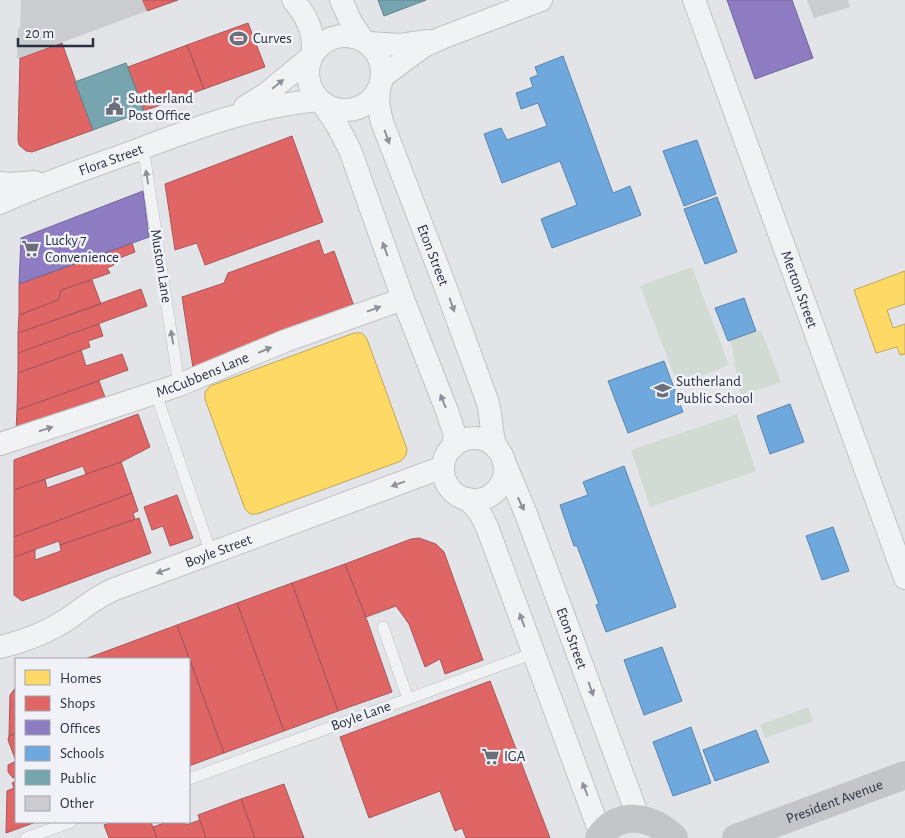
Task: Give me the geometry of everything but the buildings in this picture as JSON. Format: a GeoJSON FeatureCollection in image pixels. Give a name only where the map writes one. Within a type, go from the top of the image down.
{"type":"FeatureCollection","features":[{"type":"Feature","properties":{"kind":"street"},"geometry":{"type":"LineString","coordinates":[[293,0],[307,18],[314,41],[308,77],[311,89],[337,124],[350,150],[403,299],[453,430],[454,440],[448,457],[446,483],[452,491],[468,500],[484,499],[497,490],[504,475],[500,454],[492,444],[479,439],[465,440],[448,457]]}},
{"type":"Feature","properties":{"kind":"street"},"geometry":{"type":"LineString","coordinates":[[341,0],[351,22],[380,58],[381,83]]}},
{"type":"Feature","properties":{"kind":"street"},"geometry":{"type":"LineString","coordinates":[[320,101],[337,109],[354,109],[369,102],[381,83],[414,52],[444,36],[542,0]]}},
{"type":"Feature","properties":{"kind":"street","name":"Merton Street"},"geometry":{"type":"LineString","coordinates":[[694,0],[905,578]]}},
{"type":"Feature","properties":{"kind":"street"},"geometry":{"type":"LineString","coordinates":[[312,55],[323,43],[335,37],[349,36],[366,42],[400,45],[444,36]]}},
{"type":"Feature","properties":{"kind":"street","name":"Flora Street"},"geometry":{"type":"LineString","coordinates":[[222,119],[266,94],[312,55]]}},
{"type":"Feature","properties":{"kind":"street","name":"Eton Street"},"geometry":{"type":"LineString","coordinates":[[381,83],[380,111],[385,130],[485,395],[490,413],[492,438],[526,514],[639,819]]}},
{"type":"Feature","properties":{"kind":"street","name":"Flora Street"},"geometry":{"type":"LineString","coordinates":[[0,203],[65,176],[222,119],[280,105],[320,101]]}},
{"type":"Feature","properties":{"kind":"street"},"geometry":{"type":"LineString","coordinates":[[0,183],[32,183],[65,176]]}},
{"type":"Feature","properties":{"kind":"street","name":"McCubbens Lane"},"geometry":{"type":"LineString","coordinates":[[0,444],[156,394],[285,341],[403,299]]}},
{"type":"Feature","properties":{"kind":"street","name":"Boyle Street"},"geometry":{"type":"LineString","coordinates":[[0,647],[23,641],[47,631],[70,618],[106,592],[211,553],[448,457]]}},
{"type":"Feature","properties":{"kind":"street"},"geometry":{"type":"LineString","coordinates":[[468,500],[485,522],[600,836],[618,822],[628,819],[639,819],[653,822],[665,828],[674,838]]}},
{"type":"Feature","properties":{"kind":"street","name":"President Avenue"},"geometry":{"type":"LineString","coordinates":[[736,838],[905,776]]}},
{"type":"Feature","properties":{"kind":"lane","name":"Muston Lane"},"geometry":{"type":"LineString","coordinates":[[143,148],[179,385]]}},
{"type":"Feature","properties":{"kind":"lane"},"geometry":{"type":"LineString","coordinates":[[156,394],[211,553]]}},
{"type":"Feature","properties":{"kind":"lane"},"geometry":{"type":"LineString","coordinates":[[383,627],[408,699]]}},
{"type":"Feature","properties":{"kind":"lane","name":"Boyle Lane"},"geometry":{"type":"LineString","coordinates":[[190,779],[534,653]]}},
{"type":"Feature","properties":{"kind":"lane"},"geometry":{"type":"LineString","coordinates":[[26,838],[68,823]]}},
{"type":"Feature","properties":{"kind":"shaded area"},"geometry":{"type":"Polygon","coordinates":[[[692,267],[729,365],[678,385],[640,286],[692,267]]]}},
{"type":"Feature","properties":{"kind":"shaded area"},"geometry":{"type":"Polygon","coordinates":[[[761,330],[781,382],[740,396],[731,340],[761,330]]]}},
{"type":"Feature","properties":{"kind":"shaded area"},"geometry":{"type":"Polygon","coordinates":[[[737,414],[756,471],[650,507],[631,450],[737,414]]]}},
{"type":"Feature","properties":{"kind":"shaded area"},"geometry":{"type":"Polygon","coordinates":[[[808,707],[813,721],[765,738],[760,725],[808,707]]]}},
{"type":"Feature","properties":{"kind":"place","name":"Curves"},"geometry":{"type":"Point","coordinates":[239,38]}},
{"type":"Feature","properties":{"kind":"place","name":"Sutherland Post Office"},"geometry":{"type":"Point","coordinates":[114,107]}},
{"type":"Feature","properties":{"kind":"place","name":"Lucky 7 Convenience"},"geometry":{"type":"Point","coordinates":[31,249]}},
{"type":"Feature","properties":{"kind":"place","name":"Sutherland Public School"},"geometry":{"type":"Point","coordinates":[662,390]}},
{"type":"Feature","properties":{"kind":"place","name":"IGA"},"geometry":{"type":"Point","coordinates":[490,756]}}]}
